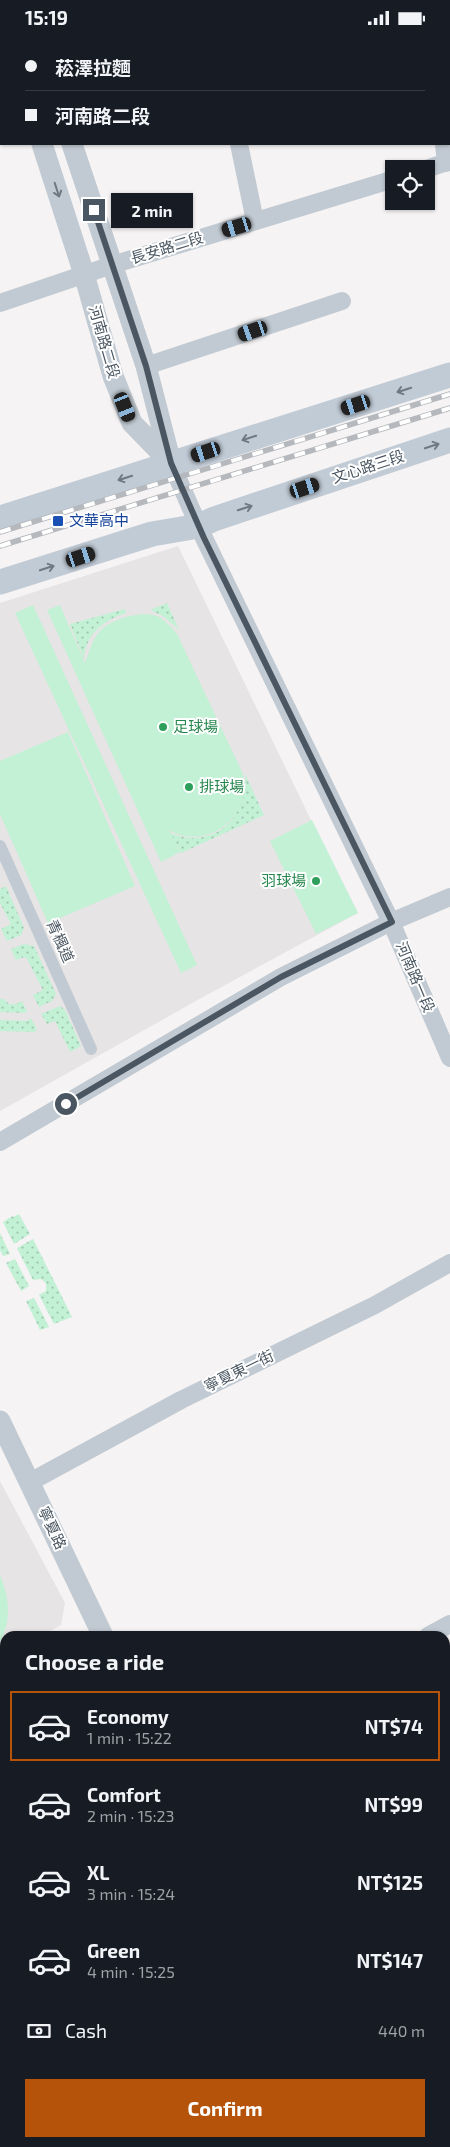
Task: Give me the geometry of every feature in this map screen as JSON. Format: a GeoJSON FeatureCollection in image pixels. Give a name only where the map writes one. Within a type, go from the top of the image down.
{"type":"FeatureCollection","features":[{"type":"Feature","properties":{"kind":"main road"},"geometry":{"type":"LineString","coordinates":[[0,518],[450,375]]}},
{"type":"Feature","properties":{"kind":"main road","name":"文心路三段"},"geometry":{"type":"LineString","coordinates":[[0,583],[152,534],[199,525],[450,440]]}},
{"type":"Feature","properties":{"kind":"street","name":"河南路二段"},"geometry":{"type":"LineString","coordinates":[[42,145],[84,274],[112,376],[132,423],[171,463]]}},
{"type":"Feature","properties":{"kind":"street","name":"河南路二段"},"geometry":{"type":"LineString","coordinates":[[72,145],[146,366],[171,463]]}},
{"type":"Feature","properties":{"kind":"street"},"geometry":{"type":"LineString","coordinates":[[239,145],[254,221]]}},
{"type":"Feature","properties":{"kind":"street"},"geometry":{"type":"LineString","coordinates":[[435,166],[448,162],[444,145]]}},
{"type":"Feature","properties":{"kind":"street","name":"長安路二段"},"geometry":{"type":"LineString","coordinates":[[0,303],[112,265],[385,182]]}},
{"type":"Feature","properties":{"kind":"street"},"geometry":{"type":"LineString","coordinates":[[146,366],[342,301]]}},
{"type":"Feature","properties":{"kind":"street","name":"河南路一段"},"geometry":{"type":"LineString","coordinates":[[171,463],[199,525],[392,922],[450,1058]]}},
{"type":"Feature","properties":{"kind":"street","name":"青楓道"},"geometry":{"type":"LineString","coordinates":[[0,847],[91,1049]]}},
{"type":"Feature","properties":{"kind":"street"},"geometry":{"type":"LineString","coordinates":[[0,1142],[281,977],[392,922],[450,897]]}},
{"type":"Feature","properties":{"kind":"street","name":"寧夏東一街"},"geometry":{"type":"LineString","coordinates":[[30,1482],[181,1400],[375,1305],[450,1263]]}},
{"type":"Feature","properties":{"kind":"street","name":"寧夏路"},"geometry":{"type":"LineString","coordinates":[[0,1421],[101,1631]]}},
{"type":"Feature","properties":{"kind":"street"},"geometry":{"type":"LineString","coordinates":[[437,1631],[450,1624]]}},
{"type":"Feature","properties":{"kind":"shaded area","name":"文華高中"},"geometry":{"type":"Polygon","coordinates":[[[178,546],[358,913],[203,997],[0,1111],[0,603],[178,546]]]}},
{"type":"Feature","properties":{"kind":"shaded area"},"geometry":{"type":"Polygon","coordinates":[[[0,1481],[65,1603],[61,1625],[51,1631],[0,1631],[0,1481]]]}},
{"type":"Feature","properties":{"kind":"green space"},"geometry":{"type":"Polygon","coordinates":[[[167,603],[179,630],[163,616],[150,610],[167,603]]]}},
{"type":"Feature","properties":{"kind":"green space"},"geometry":{"type":"Polygon","coordinates":[[[33,605],[197,965],[181,973],[15,613],[33,605]]]}},
{"type":"Feature","properties":{"kind":"green space"},"geometry":{"type":"Polygon","coordinates":[[[60,605],[85,663],[96,636],[109,624],[124,618],[146,614],[157,616],[166,623],[177,634],[243,774],[245,789],[242,802],[236,814],[228,823],[218,831],[194,837],[181,835],[169,830],[180,852],[161,862],[47,610],[60,605]]]}},
{"type":"Feature","properties":{"kind":"green space"},"geometry":{"type":"Polygon","coordinates":[[[125,609],[126,613],[103,624],[92,636],[85,650],[84,659],[70,624],[125,609]]]}},
{"type":"Feature","properties":{"kind":"green space"},"geometry":{"type":"Polygon","coordinates":[[[68,732],[135,886],[48,923],[0,814],[0,761],[68,732]]]}},
{"type":"Feature","properties":{"kind":"green space"},"geometry":{"type":"Polygon","coordinates":[[[245,774],[264,815],[181,853],[170,833],[201,838],[214,834],[225,827],[234,817],[241,804],[245,774]]]}},
{"type":"Feature","properties":{"kind":"green space","name":"羽球場"},"geometry":{"type":"Polygon","coordinates":[[[312,820],[358,913],[316,934],[270,841],[312,820]]]}},
{"type":"Feature","properties":{"kind":"green space"},"geometry":{"type":"Polygon","coordinates":[[[6,886],[24,928],[21,935],[7,941],[1,929],[11,924],[0,903],[0,889],[6,886]]]}},
{"type":"Feature","properties":{"kind":"green space"},"geometry":{"type":"Polygon","coordinates":[[[24,944],[34,946],[56,994],[52,1001],[39,1007],[33,995],[43,990],[27,959],[24,957],[16,960],[11,949],[24,944]]]}},
{"type":"Feature","properties":{"kind":"green space"},"geometry":{"type":"Polygon","coordinates":[[[0,999],[4,999],[9,1004],[16,1004],[22,1001],[27,1011],[24,1013],[0,1012],[0,999]]]}},
{"type":"Feature","properties":{"kind":"green space"},"geometry":{"type":"Polygon","coordinates":[[[60,1006],[65,1010],[81,1046],[70,1052],[55,1021],[47,1024],[41,1014],[60,1006]]]}},
{"type":"Feature","properties":{"kind":"green space"},"geometry":{"type":"Polygon","coordinates":[[[31,1018],[37,1030],[34,1032],[0,1031],[0,1020],[27,1021],[31,1018]]]}},
{"type":"Feature","properties":{"kind":"green space"},"geometry":{"type":"Polygon","coordinates":[[[19,1214],[30,1234],[14,1244],[3,1222],[19,1214]]]}},
{"type":"Feature","properties":{"kind":"green space"},"geometry":{"type":"Polygon","coordinates":[[[0,1233],[10,1254],[3,1256],[0,1250],[0,1233]]]}},
{"type":"Feature","properties":{"kind":"green space"},"geometry":{"type":"Polygon","coordinates":[[[33,1239],[72,1317],[54,1324],[39,1295],[46,1291],[46,1283],[41,1279],[33,1280],[17,1248],[33,1239]]]}},
{"type":"Feature","properties":{"kind":"green space"},"geometry":{"type":"Polygon","coordinates":[[[15,1259],[29,1286],[21,1291],[6,1263],[15,1259]]]}},
{"type":"Feature","properties":{"kind":"green space"},"geometry":{"type":"Polygon","coordinates":[[[34,1298],[49,1327],[40,1330],[26,1301],[34,1298]]]}},
{"type":"Feature","properties":{"kind":"green space"},"geometry":{"type":"Polygon","coordinates":[[[0,1575],[7,1600],[8,1617],[5,1631],[0,1631],[0,1575]]]}},
{"type":"Feature","properties":{"kind":"railway"},"geometry":{"type":"LineString","coordinates":[[0,532],[450,394]]}},
{"type":"Feature","properties":{"kind":"railway"},"geometry":{"type":"LineString","coordinates":[[0,546],[450,408]]}},
{"type":"Feature","properties":{"kind":"place","name":"文華高中"},"geometry":{"type":"Point","coordinates":[58,521]}},
{"type":"Feature","properties":{"kind":"place","name":"足球場"},"geometry":{"type":"Point","coordinates":[163,727]}},
{"type":"Feature","properties":{"kind":"place","name":"排球場"},"geometry":{"type":"Point","coordinates":[189,787]}},
{"type":"Feature","properties":{"kind":"place","name":"羽球場"},"geometry":{"type":"Point","coordinates":[316,881]}},
{"type":"Feature","properties":{"kind":"route"},"geometry":{"type":"LineString","coordinates":[[66,1104],[281,977],[392,922],[204,538],[171,463],[146,366],[94,210]]}}]}
